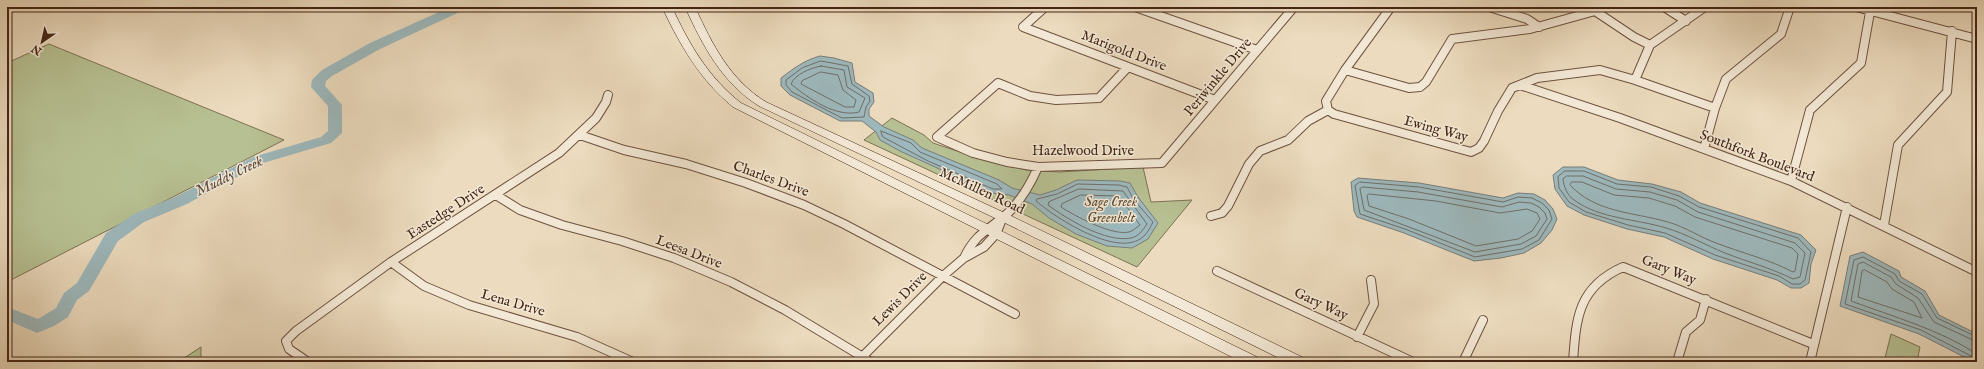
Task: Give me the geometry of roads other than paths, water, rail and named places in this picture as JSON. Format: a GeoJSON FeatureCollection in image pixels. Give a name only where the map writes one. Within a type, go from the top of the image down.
{"type":"FeatureCollection","features":[{"type":"Feature","properties":{"kind":"main road"},"geometry":{"type":"LineString","coordinates":[[667,7],[701,69],[723,95],[737,105],[1254,362]]}},
{"type":"Feature","properties":{"kind":"main road","name":"McMillen Road"},"geometry":{"type":"LineString","coordinates":[[690,7],[708,47],[733,81],[756,100],[788,117],[1003,217],[1299,362]]}},
{"type":"Feature","properties":{"kind":"street","name":"Marigold Drive"},"geometry":{"type":"LineString","coordinates":[[1045,7],[1023,27],[1215,100]]}},
{"type":"Feature","properties":{"kind":"street"},"geometry":{"type":"LineString","coordinates":[[1135,7],[1257,50]]}},
{"type":"Feature","properties":{"kind":"street","name":"Periwinkle Drive"},"geometry":{"type":"LineString","coordinates":[[1162,163],[1294,7]]}},
{"type":"Feature","properties":{"kind":"street"},"geometry":{"type":"LineString","coordinates":[[1211,216],[1222,213],[1228,206],[1249,164],[1260,152],[1288,140],[1308,121],[1328,110],[1326,101],[1345,70],[1391,7]]}},
{"type":"Feature","properties":{"kind":"street"},"geometry":{"type":"LineString","coordinates":[[1489,7],[1527,19],[1539,27]]}},
{"type":"Feature","properties":{"kind":"street"},"geometry":{"type":"LineString","coordinates":[[1664,7],[1686,21]]}},
{"type":"Feature","properties":{"kind":"street"},"geometry":{"type":"LineString","coordinates":[[1635,80],[1650,45],[1705,7]]}},
{"type":"Feature","properties":{"kind":"street"},"geometry":{"type":"LineString","coordinates":[[1704,149],[1715,108],[1726,79],[1781,34],[1790,7]]}},
{"type":"Feature","properties":{"kind":"street"},"geometry":{"type":"LineString","coordinates":[[1856,7],[1870,12],[1952,31],[1977,39]]}},
{"type":"Feature","properties":{"kind":"street"},"geometry":{"type":"LineString","coordinates":[[1345,70],[1409,88],[1420,87],[1426,82],[1452,39],[1539,27],[1592,9],[1650,45]]}},
{"type":"Feature","properties":{"kind":"street"},"geometry":{"type":"LineString","coordinates":[[1791,181],[1810,110],[1861,63],[1870,12]]}},
{"type":"Feature","properties":{"kind":"street"},"geometry":{"type":"LineString","coordinates":[[1884,225],[1898,145],[1947,92],[1952,31]]}},
{"type":"Feature","properties":{"kind":"street","name":"Hazelwood Drive"},"geometry":{"type":"LineString","coordinates":[[1128,67],[1099,98],[1056,100],[1030,96],[998,82],[937,137],[973,153],[1007,162],[1038,167],[1162,163]]}},
{"type":"Feature","properties":{"kind":"street","name":"Ewing Way"},"geometry":{"type":"LineString","coordinates":[[1328,110],[1347,118],[1448,147],[1471,152],[1479,148],[1512,88],[1537,78],[1600,70],[1635,80],[1715,108]]}},
{"type":"Feature","properties":{"kind":"street","name":"Southfork Boulevard"},"geometry":{"type":"LineString","coordinates":[[1520,85],[1791,181],[1884,225],[1977,272]]}},
{"type":"Feature","properties":{"kind":"street","name":"Eastedge Drive"},"geometry":{"type":"LineString","coordinates":[[308,362],[289,349],[286,341],[296,331],[391,262],[542,165],[580,135],[604,109],[608,100],[608,95]]}},
{"type":"Feature","properties":{"kind":"street","name":"Charles Drive"},"geometry":{"type":"LineString","coordinates":[[580,135],[624,150],[686,164],[768,191],[804,205],[844,224],[1016,314]]}},
{"type":"Feature","properties":{"kind":"street","name":"Lewis Drive"},"geometry":{"type":"LineString","coordinates":[[964,258],[971,242],[985,228],[1003,217],[1016,204],[1029,188],[1038,167]]}},
{"type":"Feature","properties":{"kind":"street","name":"Leesa Drive"},"geometry":{"type":"LineString","coordinates":[[496,195],[520,210],[548,220],[622,241],[674,258],[731,282],[785,310],[860,359],[871,362]]}},
{"type":"Feature","properties":{"kind":"street"},"geometry":{"type":"LineString","coordinates":[[1810,362],[1813,344],[1847,207]]}},
{"type":"Feature","properties":{"kind":"street","name":"Lewis Drive"},"geometry":{"type":"LineString","coordinates":[[860,359],[943,276],[964,258],[984,247],[996,234],[1003,217]]}},
{"type":"Feature","properties":{"kind":"street","name":"Lena Drive"},"geometry":{"type":"LineString","coordinates":[[391,262],[424,286],[469,305],[577,337],[633,362]]}},
{"type":"Feature","properties":{"kind":"street","name":"Gary Way"},"geometry":{"type":"LineString","coordinates":[[1573,362],[1576,323],[1581,305],[1586,295],[1608,271],[1623,267],[1706,299],[1813,344]]}},
{"type":"Feature","properties":{"kind":"street","name":"Gary Way"},"geometry":{"type":"LineString","coordinates":[[1217,271],[1413,362]]}},
{"type":"Feature","properties":{"kind":"street"},"geometry":{"type":"LineString","coordinates":[[1357,337],[1374,304],[1371,280]]}},
{"type":"Feature","properties":{"kind":"street"},"geometry":{"type":"LineString","coordinates":[[1677,362],[1686,332],[1700,320],[1706,299]]}},
{"type":"Feature","properties":{"kind":"street"},"geometry":{"type":"LineString","coordinates":[[1463,362],[1483,320]]}},
{"type":"Feature","properties":{"kind":"water"},"geometry":{"type":"Polygon","coordinates":[[[820,56],[852,63],[855,82],[873,93],[874,102],[869,109],[869,116],[884,127],[913,140],[922,148],[999,180],[1012,188],[1040,195],[1056,190],[1077,180],[1120,181],[1130,183],[1138,197],[1158,223],[1148,239],[1132,248],[1107,246],[1076,234],[1049,218],[1032,204],[1009,195],[992,193],[900,151],[880,140],[876,132],[862,121],[840,121],[790,95],[781,86],[781,78],[790,71],[809,60],[820,56]]]}},
{"type":"Feature","properties":{"kind":"water"},"geometry":{"type":"Polygon","coordinates":[[[1563,167],[1584,167],[1618,180],[1652,184],[1681,192],[1700,203],[1801,235],[1816,250],[1811,264],[1809,283],[1801,288],[1791,288],[1777,280],[1713,259],[1664,237],[1627,229],[1584,215],[1567,206],[1555,189],[1553,175],[1563,167]]]}},
{"type":"Feature","properties":{"kind":"water"},"geometry":{"type":"Polygon","coordinates":[[[1358,178],[1419,183],[1503,198],[1518,193],[1534,194],[1545,200],[1553,209],[1557,219],[1552,230],[1541,243],[1524,253],[1501,258],[1474,261],[1404,233],[1357,217],[1354,211],[1351,182],[1358,178]]]}},
{"type":"Feature","properties":{"kind":"water"},"geometry":{"type":"Polygon","coordinates":[[[1863,252],[1899,271],[1901,277],[1925,291],[1939,315],[1977,334],[1977,362],[1974,362],[1919,334],[1840,306],[1850,256],[1863,252]]]}},
{"type":"Feature","properties":{"kind":"waterway","name":"Muddy Creek"},"geometry":{"type":"LineString","coordinates":[[7,313],[37,326],[48,322],[58,316],[66,308],[70,297],[83,287],[112,237],[139,218],[182,200],[258,160],[326,140],[335,133],[335,105],[318,87],[319,80],[327,73],[375,46],[460,7]]}},
{"type":"Feature","properties":{"kind":"park label","name":"Sage Creek Greenbelt"},"geometry":{"type":"Point","coordinates":[1111,210]}}]}
